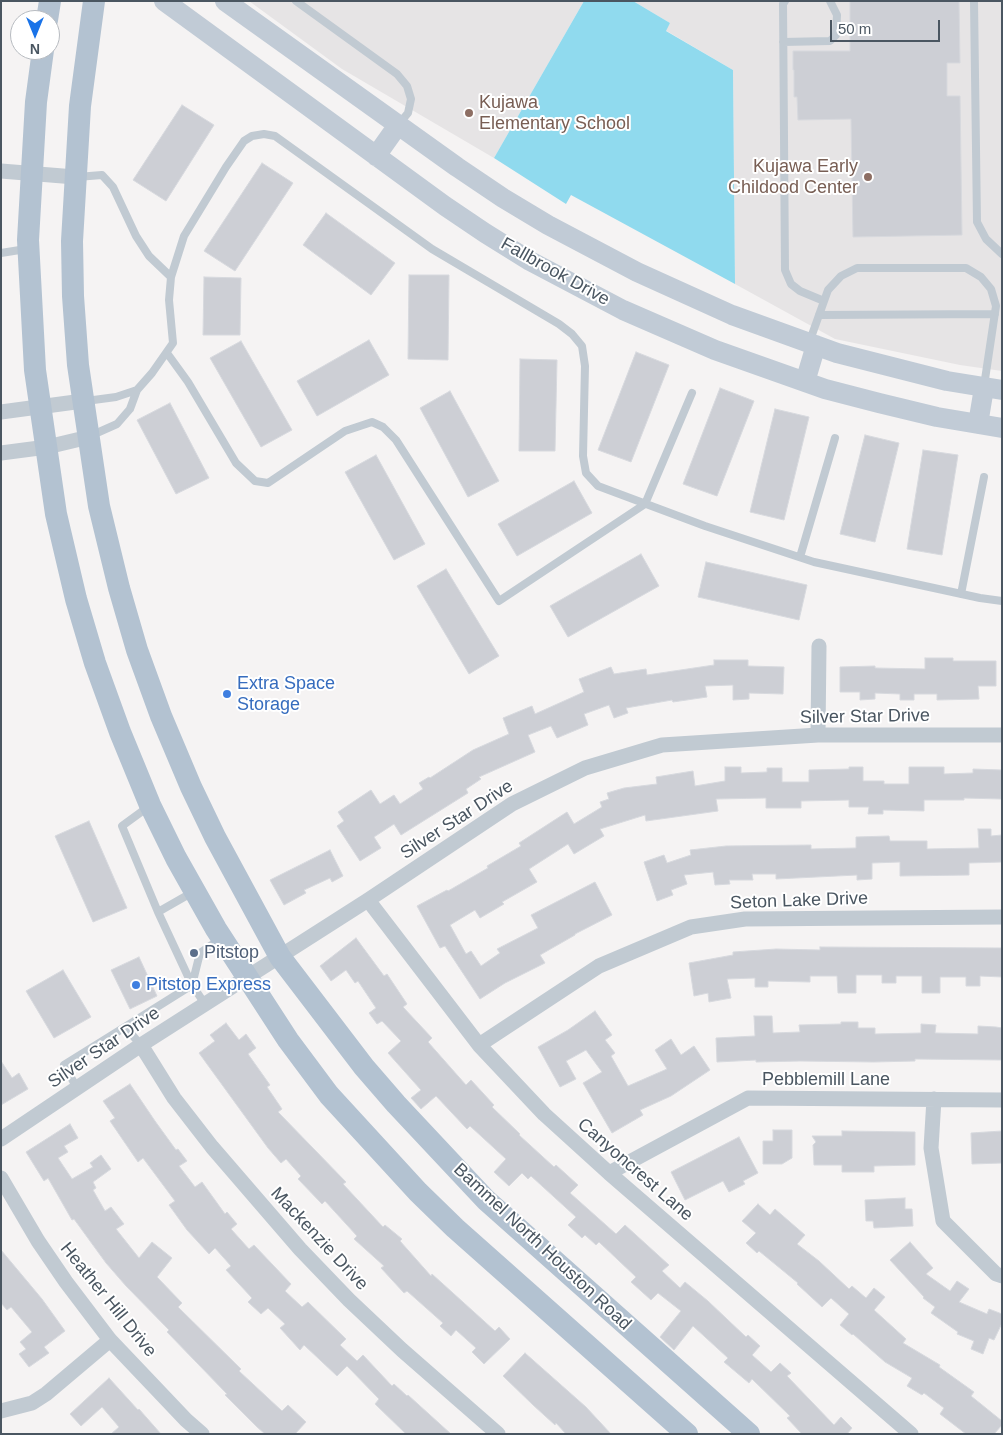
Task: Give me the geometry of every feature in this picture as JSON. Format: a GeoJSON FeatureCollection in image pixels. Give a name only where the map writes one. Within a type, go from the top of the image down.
{"type":"FeatureCollection","features":[{"type":"Feature","properties":{"kind":"main road","name":"Bammel North Houston Road"},"geometry":{"type":"LineString","coordinates":[[94,1],[80,106],[72,241],[73,296],[78,365],[99,506],[119,588],[137,650],[161,716],[191,787],[280,957],[364,1067],[486,1200],[749,1434]]}},
{"type":"Feature","properties":{"kind":"main road"},"geometry":{"type":"LineString","coordinates":[[42,60],[36,102],[28,248],[34,360],[40,406],[56,514],[76,600],[95,663],[117,724],[150,805],[222,938],[288,1040],[329,1095],[418,1192],[520,1286],[687,1434]]}},
{"type":"Feature","properties":{"kind":"street","name":"Fallbrook Drive"},"geometry":{"type":"LineString","coordinates":[[164,1],[485,233],[576,286],[660,327],[715,350],[805,382],[879,403],[1002,428]]}},
{"type":"Feature","properties":{"kind":"street"},"geometry":{"type":"LineString","coordinates":[[225,1],[503,198],[593,250],[732,316],[837,353],[919,374],[993,389],[978,424]]}},
{"type":"Feature","properties":{"kind":"street"},"geometry":{"type":"LineString","coordinates":[[376,156],[398,124]]}},
{"type":"Feature","properties":{"kind":"street"},"geometry":{"type":"LineString","coordinates":[[1,171],[75,178]]}},
{"type":"Feature","properties":{"kind":"street"},"geometry":{"type":"LineString","coordinates":[[805,382],[812,344]]}},
{"type":"Feature","properties":{"kind":"street"},"geometry":{"type":"LineString","coordinates":[[1,412],[84,401]]}},
{"type":"Feature","properties":{"kind":"street"},"geometry":{"type":"LineString","coordinates":[[1,452],[47,447],[88,437]]}},
{"type":"Feature","properties":{"kind":"street"},"geometry":{"type":"LineString","coordinates":[[818,735],[819,646]]}},
{"type":"Feature","properties":{"kind":"street","name":"Silver Star Drive"},"geometry":{"type":"LineString","coordinates":[[1,1139],[141,1045],[368,900],[512,804],[585,768],[662,744],[818,735],[1002,734]]}},
{"type":"Feature","properties":{"kind":"street","name":"Canyoncrest Lane"},"geometry":{"type":"LineString","coordinates":[[368,900],[479,1045],[544,1114],[609,1173],[911,1434]]}},
{"type":"Feature","properties":{"kind":"street","name":"Seton Lake Drive"},"geometry":{"type":"LineString","coordinates":[[479,1045],[599,966],[690,927],[745,919],[1002,917]]}},
{"type":"Feature","properties":{"kind":"street","name":"Mackenzie Drive"},"geometry":{"type":"LineString","coordinates":[[141,1045],[174,1098],[212,1147],[300,1250],[402,1350],[498,1434]]}},
{"type":"Feature","properties":{"kind":"street","name":"Pebblemill Lane"},"geometry":{"type":"LineString","coordinates":[[609,1173],[748,1098],[1002,1100]]}},
{"type":"Feature","properties":{"kind":"street"},"geometry":{"type":"LineString","coordinates":[[934,1099],[932,1148],[943,1221],[996,1274],[1002,1276]]}},
{"type":"Feature","properties":{"kind":"street","name":"Heather Hill Drive"},"geometry":{"type":"LineString","coordinates":[[1,1178],[38,1241],[110,1340],[186,1420],[202,1434]]}},
{"type":"Feature","properties":{"kind":"street"},"geometry":{"type":"LineString","coordinates":[[1,1411],[32,1403],[46,1394],[110,1340]]}},
{"type":"Feature","properties":{"kind":"lane"},"geometry":{"type":"LineString","coordinates":[[296,1],[397,74],[407,86],[411,99],[408,112],[398,124]]}},
{"type":"Feature","properties":{"kind":"lane"},"geometry":{"type":"LineString","coordinates":[[785,1],[783,4],[785,270],[791,284],[800,291],[824,301]]}},
{"type":"Feature","properties":{"kind":"lane"},"geometry":{"type":"LineString","coordinates":[[784,42],[830,41],[836,35],[837,15],[830,1]]}},
{"type":"Feature","properties":{"kind":"lane"},"geometry":{"type":"LineString","coordinates":[[974,1],[977,222],[986,239],[1002,254]]}},
{"type":"Feature","properties":{"kind":"lane"},"geometry":{"type":"LineString","coordinates":[[88,437],[117,424],[130,409],[137,390],[152,373],[173,343],[169,300],[171,277],[184,236],[226,166],[244,141],[252,136],[264,134],[275,136],[432,248],[560,324],[572,334],[582,346],[585,366],[583,447],[586,473],[598,486],[644,504],[800,557],[850,570],[962,594],[1002,600]]}},
{"type":"Feature","properties":{"kind":"lane"},"geometry":{"type":"LineString","coordinates":[[75,178],[102,175],[114,187],[136,236],[149,256],[171,277]]}},
{"type":"Feature","properties":{"kind":"lane"},"geometry":{"type":"LineString","coordinates":[[1,253],[28,248]]}},
{"type":"Feature","properties":{"kind":"lane"},"geometry":{"type":"LineString","coordinates":[[812,344],[818,315],[828,290],[841,276],[858,268],[966,268],[982,277],[991,289],[996,306],[993,389]]}},
{"type":"Feature","properties":{"kind":"lane"},"geometry":{"type":"LineString","coordinates":[[818,315],[995,314]]}},
{"type":"Feature","properties":{"kind":"lane"},"geometry":{"type":"LineString","coordinates":[[167,353],[188,382],[236,464],[255,481],[268,483],[345,431],[372,422],[383,427],[396,440],[499,601],[644,504],[692,393]]}},
{"type":"Feature","properties":{"kind":"lane"},"geometry":{"type":"LineString","coordinates":[[84,401],[116,396],[137,390]]}},
{"type":"Feature","properties":{"kind":"lane"},"geometry":{"type":"LineString","coordinates":[[800,557],[835,438]]}},
{"type":"Feature","properties":{"kind":"lane"},"geometry":{"type":"LineString","coordinates":[[962,594],[984,477]]}},
{"type":"Feature","properties":{"kind":"lane"},"geometry":{"type":"LineString","coordinates":[[150,805],[122,826],[158,912],[192,984],[205,1004]]}},
{"type":"Feature","properties":{"kind":"lane"},"geometry":{"type":"LineString","coordinates":[[158,912],[195,891]]}},
{"type":"Feature","properties":{"kind":"lane"},"geometry":{"type":"LineString","coordinates":[[77,1088],[64,1065],[192,984],[200,953],[222,938]]}},
{"type":"Feature","properties":{"kind":"lane"},"geometry":{"type":"LineString","coordinates":[[125,1026],[141,1045]]}},
{"type":"Feature","properties":{"kind":"shaded area","name":"Kujawa Elementary School"},"geometry":{"type":"Polygon","coordinates":[[[249,1],[584,1],[494,158],[342,69],[249,1]]]}},
{"type":"Feature","properties":{"kind":"shaded area","name":"Kujawa Early Childood Center"},"geometry":{"type":"Polygon","coordinates":[[[633,1],[1002,1],[1002,371],[960,365],[835,339],[735,284],[733,70],[665,30],[670,23],[633,1]]]}},
{"type":"Feature","properties":{"kind":"water"},"geometry":{"type":"Polygon","coordinates":[[[584,1],[633,1],[670,23],[666,31],[733,70],[735,284],[571,195],[566,204],[494,158],[584,1]]]}},
{"type":"Feature","properties":{"kind":"building"},"geometry":{"type":"Polygon","coordinates":[[[850,1],[959,1],[960,63],[947,63],[947,96],[960,96],[962,235],[853,237],[851,119],[798,120],[797,97],[794,97],[793,70],[793,51],[850,51],[850,1]]]}},
{"type":"Feature","properties":{"kind":"building"},"geometry":{"type":"Polygon","coordinates":[[[182,105],[214,125],[166,201],[133,180],[182,105]]]}},
{"type":"Feature","properties":{"kind":"building"},"geometry":{"type":"Polygon","coordinates":[[[262,163],[293,183],[235,271],[204,251],[262,163]]]}},
{"type":"Feature","properties":{"kind":"building"},"geometry":{"type":"Polygon","coordinates":[[[326,213],[395,263],[371,295],[303,245],[326,213]]]}},
{"type":"Feature","properties":{"kind":"building"},"geometry":{"type":"Polygon","coordinates":[[[409,275],[449,275],[448,360],[408,359],[409,275]]]}},
{"type":"Feature","properties":{"kind":"building"},"geometry":{"type":"Polygon","coordinates":[[[204,277],[241,278],[240,335],[203,335],[204,277]]]}},
{"type":"Feature","properties":{"kind":"building"},"geometry":{"type":"Polygon","coordinates":[[[369,340],[389,375],[317,416],[297,381],[369,340]]]}},
{"type":"Feature","properties":{"kind":"building"},"geometry":{"type":"Polygon","coordinates":[[[241,341],[292,430],[261,447],[210,358],[241,341]]]}},
{"type":"Feature","properties":{"kind":"building"},"geometry":{"type":"Polygon","coordinates":[[[636,352],[669,365],[631,462],[598,450],[636,352]]]}},
{"type":"Feature","properties":{"kind":"building"},"geometry":{"type":"Polygon","coordinates":[[[520,359],[557,360],[555,451],[519,451],[520,359]]]}},
{"type":"Feature","properties":{"kind":"building"},"geometry":{"type":"Polygon","coordinates":[[[720,388],[754,401],[717,496],[683,484],[720,388]]]}},
{"type":"Feature","properties":{"kind":"building"},"geometry":{"type":"Polygon","coordinates":[[[450,391],[499,481],[468,497],[420,408],[450,391]]]}},
{"type":"Feature","properties":{"kind":"building"},"geometry":{"type":"Polygon","coordinates":[[[170,403],[209,478],[176,494],[137,420],[170,403]]]}},
{"type":"Feature","properties":{"kind":"building"},"geometry":{"type":"Polygon","coordinates":[[[775,409],[809,417],[784,520],[750,512],[775,409]]]}},
{"type":"Feature","properties":{"kind":"building"},"geometry":{"type":"Polygon","coordinates":[[[865,435],[899,443],[875,542],[840,534],[865,435]]]}},
{"type":"Feature","properties":{"kind":"building"},"geometry":{"type":"Polygon","coordinates":[[[923,450],[958,455],[942,555],[907,549],[923,450]]]}},
{"type":"Feature","properties":{"kind":"building"},"geometry":{"type":"Polygon","coordinates":[[[376,455],[425,544],[394,560],[345,472],[376,455]]]}},
{"type":"Feature","properties":{"kind":"building"},"geometry":{"type":"Polygon","coordinates":[[[574,481],[592,513],[517,556],[498,524],[574,481]]]}},
{"type":"Feature","properties":{"kind":"building"},"geometry":{"type":"Polygon","coordinates":[[[641,554],[659,586],[568,637],[550,606],[641,554]]]}},
{"type":"Feature","properties":{"kind":"building"},"geometry":{"type":"Polygon","coordinates":[[[706,562],[807,585],[799,620],[698,597],[706,562]]]}},
{"type":"Feature","properties":{"kind":"building"},"geometry":{"type":"Polygon","coordinates":[[[446,569],[499,656],[469,674],[417,586],[446,569]]]}},
{"type":"Feature","properties":{"kind":"building"},"geometry":{"type":"Polygon","coordinates":[[[925,658],[953,658],[953,661],[996,661],[996,686],[978,686],[979,699],[937,700],[937,694],[914,694],[914,700],[900,700],[900,694],[875,693],[875,699],[860,700],[860,692],[840,692],[840,667],[875,666],[875,668],[925,669],[925,658]]]}},
{"type":"Feature","properties":{"kind":"building"},"geometry":{"type":"Polygon","coordinates":[[[714,660],[748,660],[748,666],[784,667],[783,694],[749,693],[749,699],[733,700],[733,685],[705,686],[707,697],[673,702],[672,700],[626,708],[628,713],[614,718],[609,705],[584,714],[588,725],[557,738],[551,726],[528,735],[535,752],[479,777],[481,779],[466,789],[468,793],[401,835],[394,824],[374,837],[381,848],[360,861],[337,826],[344,821],[338,812],[371,790],[380,804],[394,795],[400,804],[423,789],[419,783],[473,750],[509,734],[503,718],[532,706],[535,714],[584,692],[579,679],[611,667],[614,674],[646,669],[647,675],[714,665],[714,660]]]}},
{"type":"Feature","properties":{"kind":"building"},"geometry":{"type":"Polygon","coordinates":[[[725,767],[741,767],[741,773],[767,772],[767,768],[782,768],[782,782],[809,782],[809,770],[863,767],[863,781],[884,781],[884,784],[909,784],[909,767],[944,767],[944,774],[973,773],[973,769],[1002,770],[1001,799],[924,800],[924,811],[883,810],[883,814],[868,814],[869,807],[849,807],[849,800],[801,801],[801,808],[766,808],[766,798],[716,799],[718,811],[646,821],[645,815],[600,829],[604,836],[574,854],[568,844],[529,869],[537,882],[502,902],[504,904],[480,918],[475,910],[450,925],[466,954],[471,951],[481,966],[500,953],[497,949],[538,928],[531,915],[595,882],[612,915],[540,955],[545,963],[505,983],[480,999],[445,946],[440,948],[417,906],[488,868],[487,866],[521,846],[519,843],[567,812],[574,824],[602,807],[600,802],[609,799],[607,793],[624,788],[657,784],[656,777],[693,771],[695,786],[725,781],[725,767]]]}},
{"type":"Feature","properties":{"kind":"building"},"geometry":{"type":"Polygon","coordinates":[[[89,821],[127,908],[93,922],[55,836],[89,821]]]}},
{"type":"Feature","properties":{"kind":"building"},"geometry":{"type":"Polygon","coordinates":[[[978,829],[991,829],[991,836],[1002,835],[1002,862],[969,863],[969,875],[900,876],[900,862],[872,863],[872,879],[857,880],[857,875],[776,879],[776,874],[752,874],[753,880],[729,880],[730,884],[715,885],[713,872],[684,875],[687,884],[671,890],[673,895],[657,901],[644,862],[664,855],[667,863],[691,855],[690,850],[726,846],[811,845],[811,849],[856,848],[856,837],[889,836],[890,841],[927,841],[927,849],[979,848],[978,829]]]}},
{"type":"Feature","properties":{"kind":"building"},"geometry":{"type":"Polygon","coordinates":[[[330,850],[343,876],[332,882],[330,878],[304,890],[306,893],[284,905],[270,880],[330,850]]]}},
{"type":"Feature","properties":{"kind":"building"},"geometry":{"type":"Polygon","coordinates":[[[356,938],[384,976],[387,974],[407,1004],[403,1007],[432,1038],[428,1042],[466,1085],[471,1080],[494,1105],[492,1107],[519,1135],[554,1167],[556,1165],[578,1185],[570,1193],[616,1234],[625,1225],[669,1265],[662,1271],[680,1288],[685,1282],[746,1337],[748,1335],[760,1346],[752,1355],[771,1372],[780,1363],[791,1373],[787,1376],[834,1425],[841,1417],[852,1428],[847,1434],[802,1434],[787,1418],[790,1416],[752,1379],[749,1383],[724,1362],[728,1358],[693,1326],[674,1350],[660,1337],[681,1311],[658,1293],[651,1300],[631,1282],[636,1277],[599,1242],[596,1245],[585,1235],[582,1238],[568,1225],[576,1217],[531,1176],[528,1179],[522,1173],[509,1186],[494,1172],[506,1159],[470,1126],[467,1129],[436,1096],[421,1109],[411,1098],[421,1090],[388,1053],[401,1041],[382,1021],[377,1024],[369,1013],[376,1008],[358,981],[355,983],[346,970],[331,981],[320,966],[356,938]]]}},
{"type":"Feature","properties":{"kind":"building"},"geometry":{"type":"Polygon","coordinates":[[[820,947],[1002,948],[1002,977],[980,976],[980,986],[966,986],[966,977],[940,977],[940,993],[922,993],[922,976],[896,976],[896,983],[882,983],[882,975],[856,975],[856,993],[838,993],[837,976],[810,976],[810,982],[768,981],[768,987],[755,987],[755,978],[727,979],[731,998],[709,1002],[708,993],[694,996],[689,963],[733,955],[733,952],[776,949],[820,950],[820,947]]]}},
{"type":"Feature","properties":{"kind":"building"},"geometry":{"type":"Polygon","coordinates":[[[139,957],[157,996],[130,1009],[111,970],[139,957]]]}},
{"type":"Feature","properties":{"kind":"building"},"geometry":{"type":"Polygon","coordinates":[[[63,970],[91,1017],[54,1038],[26,991],[63,970]]]}},
{"type":"Feature","properties":{"kind":"building"},"geometry":{"type":"Polygon","coordinates":[[[595,1011],[612,1035],[605,1040],[615,1053],[611,1056],[628,1086],[667,1069],[655,1050],[671,1039],[681,1055],[694,1046],[710,1070],[671,1096],[640,1110],[643,1115],[612,1133],[583,1083],[602,1072],[586,1050],[566,1061],[576,1079],[560,1087],[538,1047],[568,1030],[595,1011]]]}},
{"type":"Feature","properties":{"kind":"building"},"geometry":{"type":"Polygon","coordinates":[[[754,1016],[772,1016],[773,1033],[800,1032],[799,1025],[841,1024],[841,1022],[858,1022],[858,1028],[875,1028],[875,1034],[921,1033],[921,1024],[936,1025],[935,1033],[978,1034],[978,1026],[1002,1028],[1002,1060],[915,1059],[915,1061],[874,1062],[756,1062],[756,1060],[717,1062],[716,1038],[755,1036],[754,1016]]]}},
{"type":"Feature","properties":{"kind":"building"},"geometry":{"type":"Polygon","coordinates":[[[226,1023],[239,1040],[246,1034],[256,1048],[248,1054],[270,1085],[267,1087],[282,1109],[278,1112],[346,1182],[343,1184],[383,1227],[385,1225],[402,1239],[400,1241],[431,1276],[432,1274],[495,1331],[499,1327],[510,1339],[484,1364],[472,1352],[476,1348],[456,1330],[451,1336],[440,1326],[443,1323],[407,1291],[404,1293],[381,1268],[384,1266],[354,1239],[357,1236],[325,1201],[322,1204],[298,1179],[301,1176],[286,1159],[281,1163],[268,1148],[199,1053],[215,1041],[210,1035],[226,1023]]]}},
{"type":"Feature","properties":{"kind":"building"},"geometry":{"type":"Polygon","coordinates":[[[1,1061],[12,1078],[19,1073],[28,1089],[1,1105],[1,1061]]]}},
{"type":"Feature","properties":{"kind":"building"},"geometry":{"type":"Polygon","coordinates":[[[130,1084],[176,1150],[178,1149],[187,1161],[179,1166],[195,1187],[202,1182],[225,1214],[227,1212],[237,1224],[231,1229],[249,1249],[254,1245],[291,1284],[285,1291],[302,1307],[308,1302],[346,1339],[340,1345],[357,1361],[363,1355],[392,1386],[394,1384],[408,1395],[451,1434],[406,1434],[375,1404],[379,1399],[347,1366],[337,1376],[304,1345],[300,1350],[280,1328],[285,1324],[268,1308],[261,1314],[248,1302],[252,1298],[226,1270],[231,1266],[215,1248],[209,1254],[187,1230],[169,1205],[175,1201],[143,1158],[138,1162],[110,1121],[115,1118],[103,1101],[130,1084]]]}},
{"type":"Feature","properties":{"kind":"building"},"geometry":{"type":"Polygon","coordinates":[[[70,1124],[78,1138],[64,1146],[68,1152],[58,1158],[72,1179],[93,1167],[90,1163],[101,1155],[111,1169],[93,1182],[96,1188],[93,1190],[105,1211],[111,1207],[124,1224],[116,1229],[139,1258],[152,1242],[172,1258],[157,1277],[182,1303],[178,1307],[241,1369],[239,1371],[282,1411],[288,1405],[306,1422],[295,1434],[265,1434],[257,1427],[167,1332],[169,1330],[126,1286],[106,1263],[74,1219],[72,1220],[48,1178],[44,1181],[26,1152],[70,1124]]]}},
{"type":"Feature","properties":{"kind":"building"},"geometry":{"type":"Polygon","coordinates":[[[773,1130],[792,1130],[792,1158],[782,1164],[763,1164],[763,1141],[773,1141],[773,1130]]]}},
{"type":"Feature","properties":{"kind":"building"},"geometry":{"type":"Polygon","coordinates":[[[842,1131],[915,1132],[915,1165],[874,1166],[874,1172],[842,1172],[842,1165],[814,1165],[813,1145],[816,1142],[812,1136],[842,1136],[842,1131]]]}},
{"type":"Feature","properties":{"kind":"building"},"geometry":{"type":"Polygon","coordinates":[[[1002,1131],[1002,1163],[972,1164],[971,1133],[1002,1131]]]}},
{"type":"Feature","properties":{"kind":"building"},"geometry":{"type":"Polygon","coordinates":[[[739,1137],[758,1173],[743,1181],[745,1184],[729,1192],[723,1181],[685,1200],[671,1172],[739,1137]]]}},
{"type":"Feature","properties":{"kind":"building"},"geometry":{"type":"Polygon","coordinates":[[[905,1198],[905,1209],[912,1209],[913,1226],[874,1228],[873,1221],[866,1221],[865,1200],[905,1198]]]}},
{"type":"Feature","properties":{"kind":"building"},"geometry":{"type":"Polygon","coordinates":[[[758,1204],[770,1215],[775,1209],[805,1235],[797,1244],[819,1261],[849,1289],[852,1286],[866,1298],[874,1288],[885,1297],[874,1310],[906,1339],[903,1343],[940,1365],[939,1367],[974,1392],[971,1396],[1002,1421],[1002,1425],[994,1434],[966,1434],[940,1414],[944,1408],[924,1393],[922,1395],[907,1386],[912,1378],[885,1362],[840,1325],[849,1314],[831,1298],[822,1307],[798,1283],[759,1251],[757,1253],[746,1243],[756,1233],[742,1221],[758,1204]]]}},
{"type":"Feature","properties":{"kind":"building"},"geometry":{"type":"Polygon","coordinates":[[[910,1242],[933,1268],[926,1274],[950,1291],[957,1281],[969,1289],[959,1302],[987,1314],[989,1309],[1002,1314],[1002,1323],[994,1340],[989,1338],[983,1354],[971,1349],[974,1341],[957,1334],[958,1332],[931,1313],[935,1307],[923,1298],[890,1260],[910,1242]]]}},
{"type":"Feature","properties":{"kind":"building"},"geometry":{"type":"Polygon","coordinates":[[[1,1250],[42,1299],[65,1331],[44,1347],[49,1353],[29,1367],[19,1354],[26,1349],[20,1342],[32,1332],[11,1307],[7,1310],[1,1303],[1,1250]]]}},
{"type":"Feature","properties":{"kind":"building"},"geometry":{"type":"Polygon","coordinates":[[[525,1353],[586,1407],[611,1434],[566,1434],[556,1423],[555,1425],[533,1405],[503,1376],[525,1353]]]}},
{"type":"Feature","properties":{"kind":"building"},"geometry":{"type":"Polygon","coordinates":[[[109,1378],[161,1434],[111,1434],[119,1427],[102,1407],[81,1426],[70,1414],[109,1378]]]}},
{"type":"Feature","properties":{"kind":"place","name":"Kujawa Elementary School"},"geometry":{"type":"Point","coordinates":[469,113]}},
{"type":"Feature","properties":{"kind":"place","name":"Kujawa Early Childood Center"},"geometry":{"type":"Point","coordinates":[868,177]}},
{"type":"Feature","properties":{"kind":"place","name":"Extra Space Storage"},"geometry":{"type":"Point","coordinates":[227,694]}},
{"type":"Feature","properties":{"kind":"place","name":"Pitstop"},"geometry":{"type":"Point","coordinates":[194,953]}},
{"type":"Feature","properties":{"kind":"place","name":"Pitstop Express"},"geometry":{"type":"Point","coordinates":[136,985]}}]}
